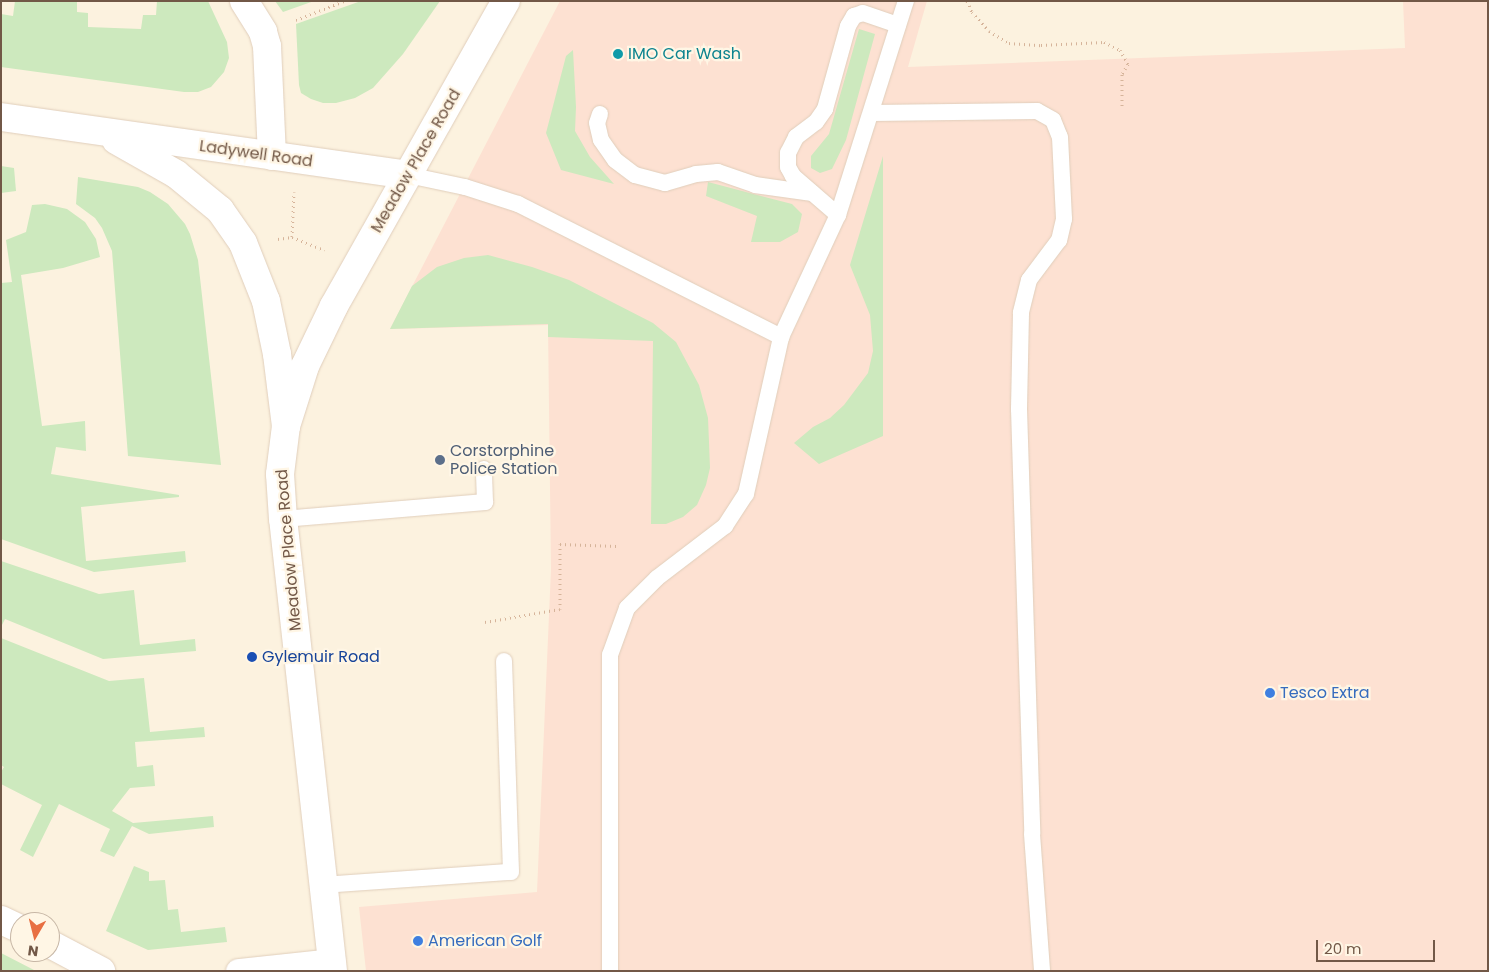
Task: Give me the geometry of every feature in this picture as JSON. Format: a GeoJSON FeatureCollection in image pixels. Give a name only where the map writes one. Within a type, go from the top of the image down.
{"type":"FeatureCollection","features":[{"type":"Feature","properties":{"kind":"main road"},"geometry":{"type":"LineString","coordinates":[[244,1],[263,32],[269,59],[283,158]]}},
{"type":"Feature","properties":{"kind":"main road","name":"Meadow Place Road"},"geometry":{"type":"LineString","coordinates":[[332,966],[283,519],[280,474],[286,426],[305,366],[334,306],[506,1]]}},
{"type":"Feature","properties":{"kind":"main road","name":"Ladywell Road"},"geometry":{"type":"LineString","coordinates":[[1,117],[408,175]]}},
{"type":"Feature","properties":{"kind":"main road","name":"Ladywell Road"},"geometry":{"type":"LineString","coordinates":[[104,133],[176,174],[220,210],[243,243],[266,301],[277,354],[286,426]]}},
{"type":"Feature","properties":{"kind":"main road"},"geometry":{"type":"LineString","coordinates":[[60,949],[101,971]]}},
{"type":"Feature","properties":{"kind":"street"},"geometry":{"type":"LineString","coordinates":[[238,971],[332,966]]}},
{"type":"Feature","properties":{"kind":"lane"},"geometry":{"type":"LineString","coordinates":[[610,971],[610,654],[627,608],[657,578],[725,526],[746,494],[781,337],[838,215],[906,1]]}},
{"type":"Feature","properties":{"kind":"lane"},"geometry":{"type":"LineString","coordinates":[[838,215],[793,176],[788,167],[788,153],[796,138],[816,122],[825,109],[848,26],[854,16],[862,13],[898,25]]}},
{"type":"Feature","properties":{"kind":"lane"},"geometry":{"type":"LineString","coordinates":[[871,113],[1037,111],[1053,120],[1060,137],[1064,219],[1059,240],[1029,280],[1022,313],[1018,408],[1032,834],[1042,971]]}},
{"type":"Feature","properties":{"kind":"lane"},"geometry":{"type":"LineString","coordinates":[[600,114],[597,123],[601,140],[615,160],[635,175],[665,183],[696,174],[718,172],[755,185],[812,193]]}},
{"type":"Feature","properties":{"kind":"lane"},"geometry":{"type":"LineString","coordinates":[[408,175],[465,187],[518,204],[781,337]]}},
{"type":"Feature","properties":{"kind":"lane"},"geometry":{"type":"LineString","coordinates":[[283,519],[485,502],[484,469]]}},
{"type":"Feature","properties":{"kind":"lane"},"geometry":{"type":"LineString","coordinates":[[323,885],[510,872],[504,661]]}},
{"type":"Feature","properties":{"kind":"path"},"geometry":{"type":"LineString","coordinates":[[263,32],[344,1]]}},
{"type":"Feature","properties":{"kind":"path"},"geometry":{"type":"LineString","coordinates":[[967,1],[972,12],[989,31],[1009,43],[1041,45],[1104,42],[1120,50],[1128,64],[1122,74],[1122,108]]}},
{"type":"Feature","properties":{"kind":"path"},"geometry":{"type":"LineString","coordinates":[[283,158],[292,237]]}},
{"type":"Feature","properties":{"kind":"path"},"geometry":{"type":"LineString","coordinates":[[243,243],[292,237],[357,264]]}},
{"type":"Feature","properties":{"kind":"path"},"geometry":{"type":"LineString","coordinates":[[486,622],[560,609],[560,544],[617,546]]}},
{"type":"Feature","properties":{"kind":"shaded area"},"geometry":{"type":"Polygon","coordinates":[[[560,1],[927,1],[908,67],[1405,48],[1403,1],[1488,1],[1488,971],[366,971],[359,907],[537,892],[551,569],[548,325],[390,329],[560,1]]]}},
{"type":"Feature","properties":{"kind":"green space"},"geometry":{"type":"Polygon","coordinates":[[[15,1],[77,1],[77,12],[88,13],[88,27],[141,29],[143,15],[156,15],[157,1],[208,1],[227,42],[229,58],[224,72],[211,87],[198,92],[184,92],[1,67],[1,14],[13,16],[15,1]]]}},
{"type":"Feature","properties":{"kind":"green space"},"geometry":{"type":"Polygon","coordinates":[[[275,1],[314,1],[283,12],[275,1]]]}},
{"type":"Feature","properties":{"kind":"green space"},"geometry":{"type":"Polygon","coordinates":[[[361,1],[440,1],[403,54],[373,88],[355,98],[336,103],[323,103],[311,99],[301,93],[299,85],[296,24],[361,1]]]}},
{"type":"Feature","properties":{"kind":"green space"},"geometry":{"type":"Polygon","coordinates":[[[859,29],[875,34],[846,140],[832,169],[820,173],[811,168],[811,156],[829,134],[859,29]]]}},
{"type":"Feature","properties":{"kind":"green space"},"geometry":{"type":"Polygon","coordinates":[[[573,50],[576,107],[575,131],[590,157],[614,184],[561,170],[546,133],[566,56],[573,50]]]}},
{"type":"Feature","properties":{"kind":"green space"},"geometry":{"type":"Polygon","coordinates":[[[883,156],[883,436],[819,464],[794,443],[813,427],[830,418],[844,405],[868,373],[873,351],[870,315],[850,265],[883,156]]]}},
{"type":"Feature","properties":{"kind":"green space"},"geometry":{"type":"Polygon","coordinates":[[[1,166],[14,168],[16,191],[1,193],[1,166]]]}},
{"type":"Feature","properties":{"kind":"green space"},"geometry":{"type":"Polygon","coordinates":[[[78,177],[138,187],[150,192],[168,204],[185,224],[190,234],[198,260],[221,465],[128,456],[112,251],[102,228],[95,218],[76,204],[78,177]]]}},
{"type":"Feature","properties":{"kind":"green space"},"geometry":{"type":"Polygon","coordinates":[[[708,182],[792,204],[802,214],[798,232],[780,242],[751,242],[757,216],[706,196],[708,182]]]}},
{"type":"Feature","properties":{"kind":"green space"},"geometry":{"type":"Polygon","coordinates":[[[45,204],[67,209],[85,222],[96,239],[100,257],[63,268],[21,275],[42,426],[85,421],[86,451],[56,447],[51,474],[179,495],[179,497],[81,507],[86,561],[185,551],[186,562],[94,572],[1,539],[1,283],[12,282],[6,240],[26,232],[32,205],[45,204]]]}},
{"type":"Feature","properties":{"kind":"green space"},"geometry":{"type":"Polygon","coordinates":[[[488,255],[532,267],[569,280],[653,323],[676,342],[699,385],[708,418],[709,442],[710,468],[706,485],[697,505],[683,517],[666,524],[651,524],[653,341],[548,337],[548,324],[390,329],[412,286],[437,267],[464,258],[488,255]]]}},
{"type":"Feature","properties":{"kind":"green space"},"geometry":{"type":"Polygon","coordinates":[[[1,561],[99,594],[134,590],[140,645],[195,639],[196,651],[103,659],[5,619],[1,627],[1,561]]]}},
{"type":"Feature","properties":{"kind":"green space"},"geometry":{"type":"Polygon","coordinates":[[[1,638],[109,681],[144,678],[150,732],[204,727],[205,737],[135,742],[137,767],[153,765],[155,786],[130,788],[112,811],[133,823],[213,816],[214,827],[149,834],[132,826],[114,857],[100,851],[110,829],[59,804],[33,857],[20,850],[42,805],[1,784],[1,772],[4,767],[1,765],[1,638]]]}},
{"type":"Feature","properties":{"kind":"green space"},"geometry":{"type":"Polygon","coordinates":[[[134,866],[149,872],[149,881],[165,880],[168,910],[178,909],[181,932],[225,927],[227,942],[148,950],[106,931],[134,866]]]}},
{"type":"Feature","properties":{"kind":"green space"},"geometry":{"type":"Polygon","coordinates":[[[1,953],[10,958],[10,962],[18,962],[36,971],[1,971],[1,953]]]}},
{"type":"Feature","properties":{"kind":"place","name":"IMO Car Wash"},"geometry":{"type":"Point","coordinates":[618,54]}},
{"type":"Feature","properties":{"kind":"place","name":"Corstorphine Police Station"},"geometry":{"type":"Point","coordinates":[440,460]}},
{"type":"Feature","properties":{"kind":"place","name":"Gylemuir Road"},"geometry":{"type":"Point","coordinates":[252,657]}},
{"type":"Feature","properties":{"kind":"place","name":"Tesco Extra"},"geometry":{"type":"Point","coordinates":[1270,693]}},
{"type":"Feature","properties":{"kind":"place","name":"American Golf"},"geometry":{"type":"Point","coordinates":[418,941]}}]}
